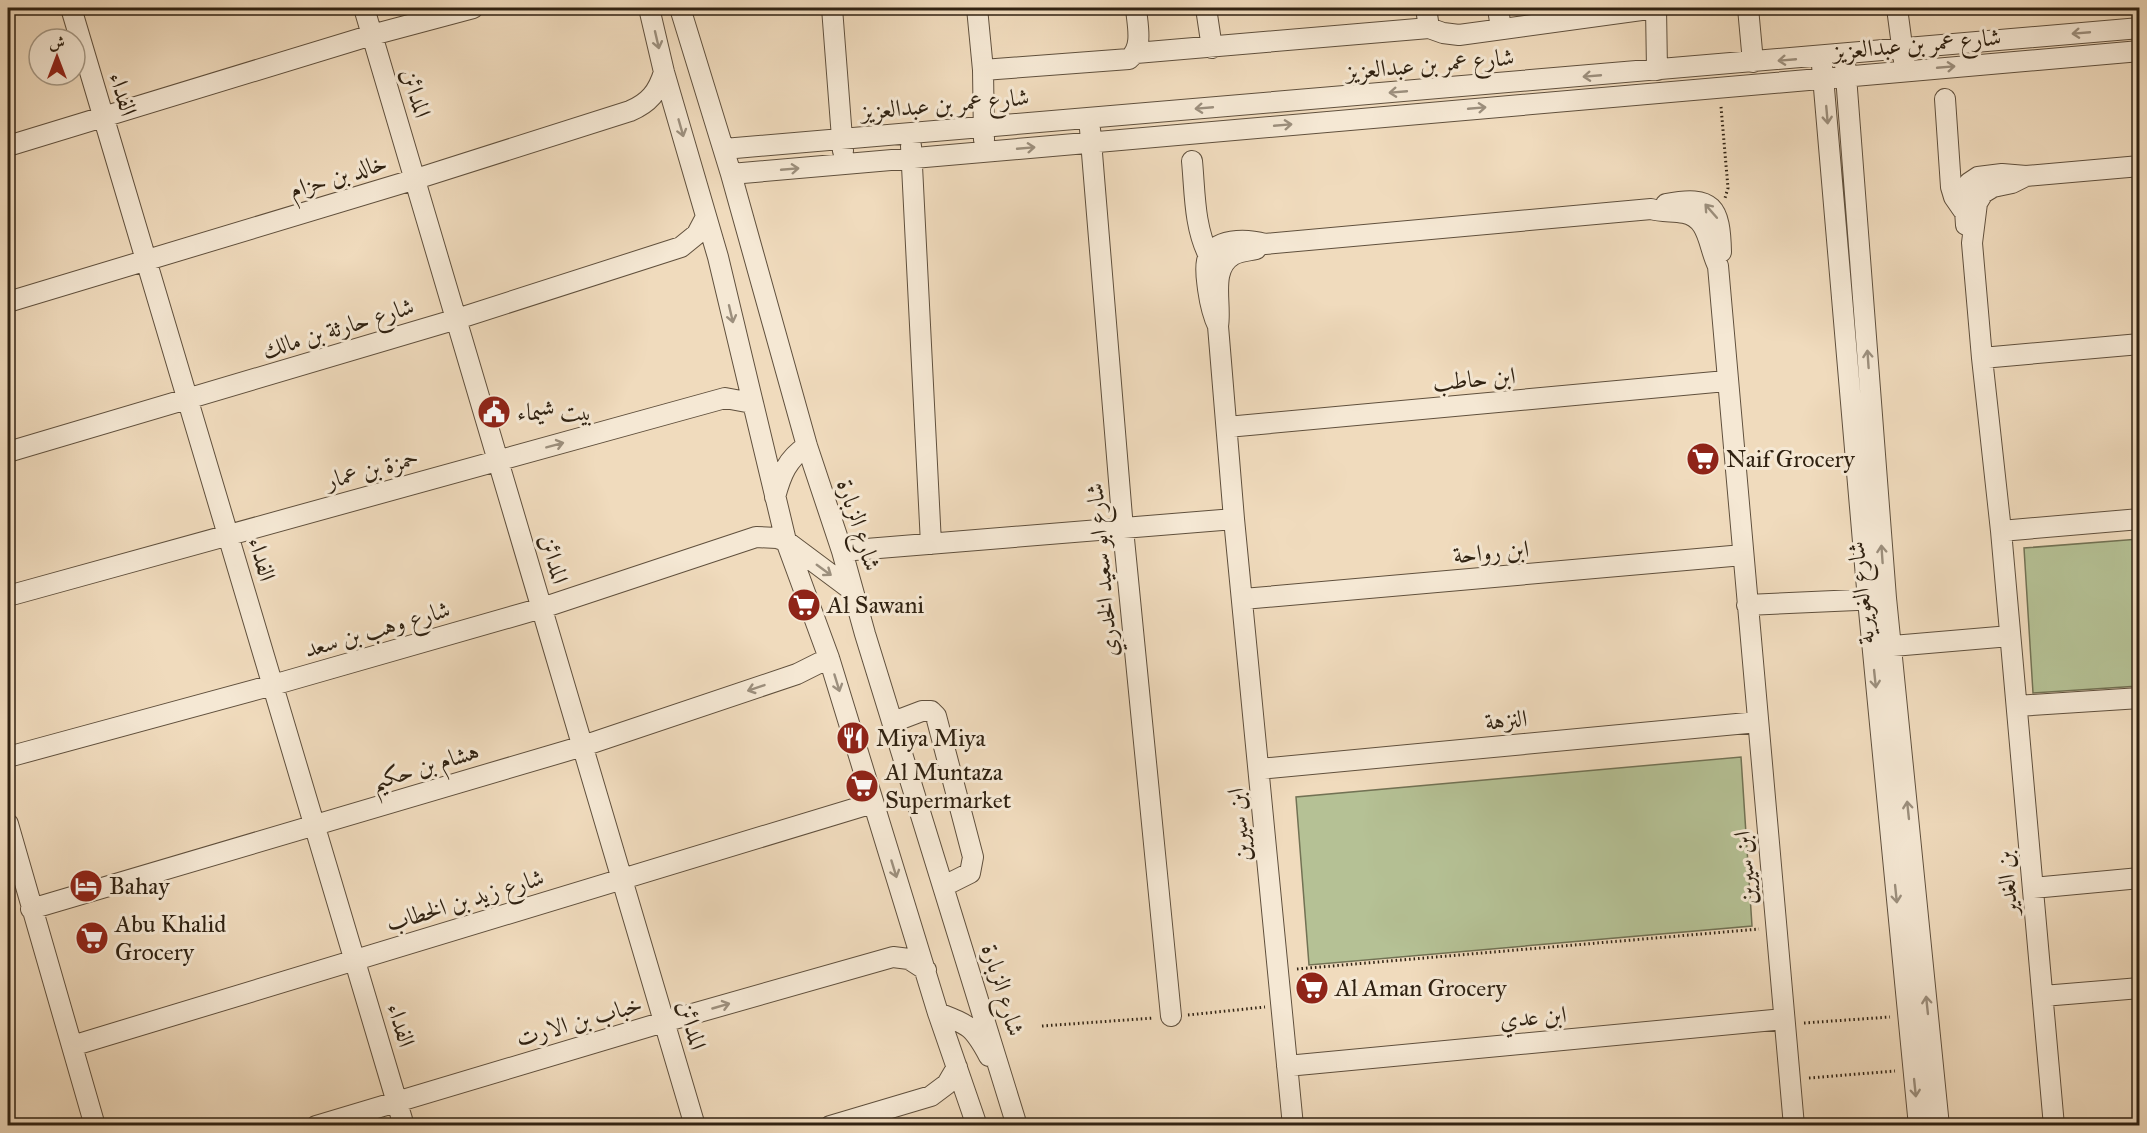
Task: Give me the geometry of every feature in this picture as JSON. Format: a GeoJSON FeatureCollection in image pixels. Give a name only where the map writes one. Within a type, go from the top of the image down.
{"type":"FeatureCollection","features":[{"type":"Feature","properties":{"kind":"street","name":"الفداء"},"geometry":{"type":"LineString","coordinates":[[71,8],[404,1125]]}},
{"type":"Feature","properties":{"kind":"street","name":"المدائن"},"geometry":{"type":"LineString","coordinates":[[364,8],[695,1125]]}},
{"type":"Feature","properties":{"kind":"street"},"geometry":{"type":"LineString","coordinates":[[8,146],[372,34],[473,8]]}},
{"type":"Feature","properties":{"kind":"street"},"geometry":{"type":"LineString","coordinates":[[649,8],[664,72],[718,257],[786,541],[830,658],[938,1013],[978,1125]]}},
{"type":"Feature","properties":{"kind":"street","name":"شارع الزبارة"},"geometry":{"type":"LineString","coordinates":[[680,8],[724,149],[807,446],[842,551],[1017,1125]]}},
{"type":"Feature","properties":{"kind":"street"},"geometry":{"type":"LineString","coordinates":[[832,8],[843,164]]}},
{"type":"Feature","properties":{"kind":"street"},"geometry":{"type":"LineString","coordinates":[[977,8],[982,70],[984,152]]}},
{"type":"Feature","properties":{"kind":"street"},"geometry":{"type":"LineString","coordinates":[[1136,8],[1138,42],[1136,53]]}},
{"type":"Feature","properties":{"kind":"street"},"geometry":{"type":"LineString","coordinates":[[1206,8],[1212,48]]}},
{"type":"Feature","properties":{"kind":"street"},"geometry":{"type":"LineString","coordinates":[[1426,8],[1429,28]]}},
{"type":"Feature","properties":{"kind":"street"},"geometry":{"type":"LineString","coordinates":[[1498,8],[1501,29]]}},
{"type":"Feature","properties":{"kind":"street"},"geometry":{"type":"LineString","coordinates":[[982,70],[1118,61],[1129,59],[1136,53],[1429,28],[1443,33],[1459,34],[1656,8],[1657,70]]}},
{"type":"Feature","properties":{"kind":"street"},"geometry":{"type":"LineString","coordinates":[[1748,8],[1753,62]]}},
{"type":"Feature","properties":{"kind":"street"},"geometry":{"type":"LineString","coordinates":[[1897,8],[1905,70]]}},
{"type":"Feature","properties":{"kind":"street","name":"شارع عمر بن عبدالعزيز"},"geometry":{"type":"LineString","coordinates":[[724,149],[1845,55],[2139,28]]}},
{"type":"Feature","properties":{"kind":"street","name":"شارع عمر بن عبدالعزيز"},"geometry":{"type":"LineString","coordinates":[[731,174],[2139,51]]}},
{"type":"Feature","properties":{"kind":"street","name":"شارع الغويرية"},"geometry":{"type":"LineString","coordinates":[[1845,55],[1877,599],[1872,648],[1908,1016],[1921,1044],[1913,1070],[1919,1125]]}},
{"type":"Feature","properties":{"kind":"street","name":"شارع الغويرية"},"geometry":{"type":"LineString","coordinates":[[1821,57],[1877,599],[1892,646],[1921,1044],[1939,1125]]}},
{"type":"Feature","properties":{"kind":"street","name":"خالد بن حزام"},"geometry":{"type":"LineString","coordinates":[[8,302],[416,179],[630,111],[640,107],[656,92],[664,72]]}},
{"type":"Feature","properties":{"kind":"street"},"geometry":{"type":"LineString","coordinates":[[1945,99],[1951,187],[1954,197],[1965,212]]}},
{"type":"Feature","properties":{"kind":"street","name":"شارع ابو سعيد الخدري"},"geometry":{"type":"LineString","coordinates":[[1089,118],[1123,529],[1171,1016]]}},
{"type":"Feature","properties":{"kind":"street"},"geometry":{"type":"LineString","coordinates":[[910,133],[931,544]]}},
{"type":"Feature","properties":{"kind":"street"},"geometry":{"type":"LineString","coordinates":[[1192,160],[1198,225],[1209,256]]}},
{"type":"Feature","properties":{"kind":"street","name":"بن الغدير"},"geometry":{"type":"LineString","coordinates":[[2054,1125],[2001,531],[1972,243],[1965,222],[1964,195],[1965,188],[1973,179],[2002,174],[2026,176],[2139,166]]}},
{"type":"Feature","properties":{"kind":"street","name":"بن الغدير"},"geometry":{"type":"LineString","coordinates":[[1972,243],[1979,198],[1988,189],[2012,183],[2026,176]]}},
{"type":"Feature","properties":{"kind":"street","name":"ابن سيرين"},"geometry":{"type":"LineString","coordinates":[[1651,209],[1667,203],[1695,201],[1707,204],[1718,219],[1721,245],[1718,266]]}},
{"type":"Feature","properties":{"kind":"street","name":"ابن سيرين"},"geometry":{"type":"LineString","coordinates":[[1293,1125],[1234,519],[1218,326],[1219,276],[1224,263],[1234,255],[1265,244],[1651,209],[1685,213],[1696,218],[1705,228],[1718,266],[1726,381],[1794,1125]]}},
{"type":"Feature","properties":{"kind":"street","name":"شارع حارثة بن مالك"},"geometry":{"type":"LineString","coordinates":[[8,452],[457,319],[681,247],[697,234],[706,217]]}},
{"type":"Feature","properties":{"kind":"street","name":"ابن سيرين"},"geometry":{"type":"LineString","coordinates":[[1218,326],[1210,299],[1206,269],[1209,256],[1217,247],[1228,243],[1249,241],[1265,244]]}},
{"type":"Feature","properties":{"kind":"street"},"geometry":{"type":"LineString","coordinates":[[681,247],[701,250],[718,257]]}},
{"type":"Feature","properties":{"kind":"street"},"geometry":{"type":"LineString","coordinates":[[1982,358],[2139,344]]}},
{"type":"Feature","properties":{"kind":"street","name":"ابن حاطب"},"geometry":{"type":"LineString","coordinates":[[1227,427],[1726,381]]}},
{"type":"Feature","properties":{"kind":"street","name":"حمزة بن عمار"},"geometry":{"type":"LineString","coordinates":[[8,596],[726,398],[752,403]]}},
{"type":"Feature","properties":{"kind":"street"},"geometry":{"type":"LineString","coordinates":[[756,537],[769,519],[779,481],[786,465],[792,457],[807,446]]}},
{"type":"Feature","properties":{"kind":"street"},"geometry":{"type":"LineString","coordinates":[[842,551],[1234,519]]}},
{"type":"Feature","properties":{"kind":"street"},"geometry":{"type":"LineString","coordinates":[[2001,531],[2139,519]]}},
{"type":"Feature","properties":{"kind":"street","name":"شارع وهب بن سعد"},"geometry":{"type":"LineString","coordinates":[[8,757],[273,685],[542,608],[756,537],[786,541],[853,591]]}},
{"type":"Feature","properties":{"kind":"street","name":"ابن رواحة"},"geometry":{"type":"LineString","coordinates":[[1243,599],[1743,555]]}},
{"type":"Feature","properties":{"kind":"street"},"geometry":{"type":"LineString","coordinates":[[1747,605],[1877,599]]}},
{"type":"Feature","properties":{"kind":"street"},"geometry":{"type":"LineString","coordinates":[[1872,648],[2010,636]]}},
{"type":"Feature","properties":{"kind":"street","name":"هشام بن حكيم"},"geometry":{"type":"LineString","coordinates":[[31,909],[583,746],[796,674],[830,658]]}},
{"type":"Feature","properties":{"kind":"street"},"geometry":{"type":"LineString","coordinates":[[2017,706],[2139,698]]}},
{"type":"Feature","properties":{"kind":"street"},"geometry":{"type":"LineString","coordinates":[[893,722],[922,711],[931,711],[936,716],[973,857],[970,873],[944,886]]}},
{"type":"Feature","properties":{"kind":"street","name":"النزهة"},"geometry":{"type":"LineString","coordinates":[[1259,769],[1758,722]]}},
{"type":"Feature","properties":{"kind":"street","name":"شارع زيد بن الخطاب"},"geometry":{"type":"LineString","coordinates":[[72,1046],[873,803]]}},
{"type":"Feature","properties":{"kind":"street"},"geometry":{"type":"LineString","coordinates":[[8,824],[95,1125]]}},
{"type":"Feature","properties":{"kind":"street"},"geometry":{"type":"LineString","coordinates":[[2033,888],[2139,878]]}},
{"type":"Feature","properties":{"kind":"street","name":"خباب بن الارت"},"geometry":{"type":"LineString","coordinates":[[316,1125],[893,957],[909,959],[926,970]]}},
{"type":"Feature","properties":{"kind":"street"},"geometry":{"type":"LineString","coordinates":[[2043,996],[2139,988]]}},
{"type":"Feature","properties":{"kind":"street"},"geometry":{"type":"LineString","coordinates":[[938,1013],[966,1024],[978,1036],[1006,1089]]}},
{"type":"Feature","properties":{"kind":"street","name":"ابن عدي"},"geometry":{"type":"LineString","coordinates":[[1287,1066],[1784,1022]]}},
{"type":"Feature","properties":{"kind":"street"},"geometry":{"type":"LineString","coordinates":[[830,1125],[931,1096],[947,1084],[957,1067]]}},
{"type":"Feature","properties":{"kind":"street"},"geometry":{"type":"LineString","coordinates":[[931,1096],[951,1098],[970,1105]]}},
{"type":"Feature","properties":{"kind":"path"},"geometry":{"type":"LineString","coordinates":[[1714,211],[1723,202],[1728,188],[1719,87]]}},
{"type":"Feature","properties":{"kind":"path"},"geometry":{"type":"LineString","coordinates":[[1279,971],[1776,928]]}},
{"type":"Feature","properties":{"kind":"path"},"geometry":{"type":"LineString","coordinates":[[1784,1022],[1908,1016]]}},
{"type":"Feature","properties":{"kind":"path"},"geometry":{"type":"LineString","coordinates":[[1789,1080],[1913,1070]]}},
{"type":"Feature","properties":{"kind":"green space"},"geometry":{"type":"Polygon","coordinates":[[[2139,539],[2139,686],[2033,693],[2024,548],[2139,539]]]}},
{"type":"Feature","properties":{"kind":"green space"},"geometry":{"type":"Polygon","coordinates":[[[1741,757],[1752,926],[1309,965],[1296,797],[1741,757]]]}},
{"type":"Feature","properties":{"kind":"place","name":"بيت شيماء"},"geometry":{"type":"Point","coordinates":[494,412]}},
{"type":"Feature","properties":{"kind":"place","name":"Naif Grocery"},"geometry":{"type":"Point","coordinates":[1703,459]}},
{"type":"Feature","properties":{"kind":"place","name":"Al Sawani"},"geometry":{"type":"Point","coordinates":[804,605]}},
{"type":"Feature","properties":{"kind":"place","name":"Miya Miya"},"geometry":{"type":"Point","coordinates":[853,738]}},
{"type":"Feature","properties":{"kind":"place","name":"Al Muntaza Supermarket"},"geometry":{"type":"Point","coordinates":[862,786]}},
{"type":"Feature","properties":{"kind":"place","name":"Bahay"},"geometry":{"type":"Point","coordinates":[86,886]}},
{"type":"Feature","properties":{"kind":"place","name":"Abu Khalid Grocery"},"geometry":{"type":"Point","coordinates":[92,938]}},
{"type":"Feature","properties":{"kind":"place","name":"Al Aman Grocery"},"geometry":{"type":"Point","coordinates":[1312,988]}}]}
